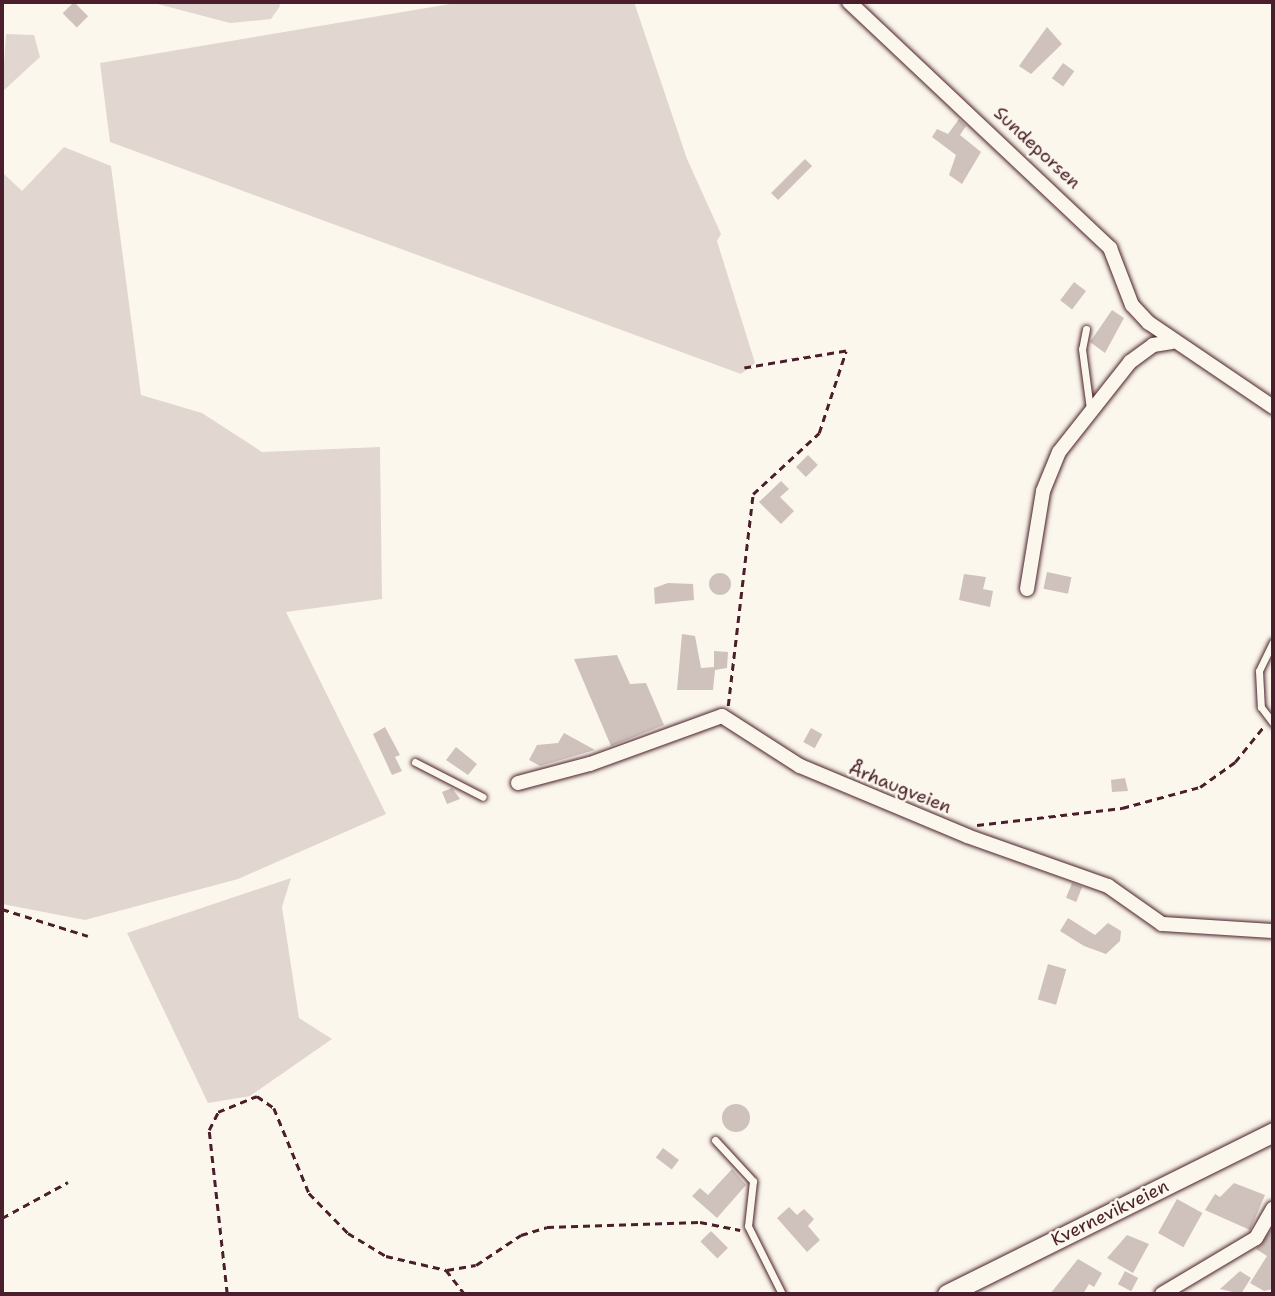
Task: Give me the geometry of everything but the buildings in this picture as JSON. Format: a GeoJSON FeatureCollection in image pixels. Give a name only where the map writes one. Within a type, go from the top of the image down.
{"type":"FeatureCollection","features":[{"type":"Feature","properties":{"kind":"main road","name":"Kvernevikveien"},"geometry":{"type":"LineString","coordinates":[[947,1294],[1273,1132]]}},
{"type":"Feature","properties":{"kind":"street","name":"Sundeporsen"},"geometry":{"type":"LineString","coordinates":[[849,2],[1069,204],[1110,248],[1132,305],[1172,342],[1273,407]]}},
{"type":"Feature","properties":{"kind":"street"},"geometry":{"type":"LineString","coordinates":[[1027,589],[1048,474],[1090,409],[1138,354],[1172,342]]}},
{"type":"Feature","properties":{"kind":"street"},"geometry":{"type":"LineString","coordinates":[[518,782],[590,764],[722,716]]}},
{"type":"Feature","properties":{"kind":"street","name":"Århaugveien"},"geometry":{"type":"LineString","coordinates":[[722,716],[800,766],[967,836],[1108,886],[1162,924],[1273,931]]}},
{"type":"Feature","properties":{"kind":"street"},"geometry":{"type":"LineString","coordinates":[[1162,1294],[1256,1238],[1273,1209]]}},
{"type":"Feature","properties":{"kind":"lane"},"geometry":{"type":"LineString","coordinates":[[1086,329],[1082,349],[1090,409]]}},
{"type":"Feature","properties":{"kind":"lane"},"geometry":{"type":"LineString","coordinates":[[1271,721],[1261,707],[1259,671],[1273,642]]}},
{"type":"Feature","properties":{"kind":"lane"},"geometry":{"type":"LineString","coordinates":[[415,762],[483,797]]}},
{"type":"Feature","properties":{"kind":"lane"},"geometry":{"type":"LineString","coordinates":[[715,1140],[752,1181],[751,1232],[782,1294]]}},
{"type":"Feature","properties":{"kind":"path"},"geometry":{"type":"LineString","coordinates":[[722,716],[730,703],[753,494],[819,433],[846,351],[744,368]]}},
{"type":"Feature","properties":{"kind":"path"},"geometry":{"type":"LineString","coordinates":[[967,836],[982,821],[1122,808],[1200,787],[1235,762],[1271,721]]}},
{"type":"Feature","properties":{"kind":"path"},"geometry":{"type":"LineString","coordinates":[[2,909],[88,936]]}},
{"type":"Feature","properties":{"kind":"path"},"geometry":{"type":"LineString","coordinates":[[227,1294],[209,1130],[218,1112],[257,1096],[274,1108],[309,1193],[348,1233],[386,1255],[446,1270],[476,1265],[521,1235],[547,1227],[700,1222],[751,1232]]}},
{"type":"Feature","properties":{"kind":"path"},"geometry":{"type":"LineString","coordinates":[[2,1218],[68,1182]]}},
{"type":"Feature","properties":{"kind":"path"},"geometry":{"type":"LineString","coordinates":[[446,1270],[465,1294]]}},
{"type":"Feature","properties":{"kind":"shaded area"},"geometry":{"type":"Polygon","coordinates":[[[150,2],[279,2],[280,6],[271,19],[230,23],[150,2]]]}},
{"type":"Feature","properties":{"kind":"shaded area"},"geometry":{"type":"Polygon","coordinates":[[[462,2],[634,2],[687,159],[721,234],[717,241],[755,363],[741,374],[110,142],[100,63],[462,2]]]}},
{"type":"Feature","properties":{"kind":"shaded area"},"geometry":{"type":"Polygon","coordinates":[[[6,34],[34,35],[40,57],[2,92],[6,34]]]}},
{"type":"Feature","properties":{"kind":"shaded area"},"geometry":{"type":"Polygon","coordinates":[[[64,147],[111,166],[141,395],[202,413],[262,452],[380,447],[382,599],[286,612],[386,814],[238,879],[85,920],[2,904],[2,172],[22,191],[64,147]]]}},
{"type":"Feature","properties":{"kind":"shaded area"},"geometry":{"type":"Polygon","coordinates":[[[291,878],[282,907],[299,1018],[332,1039],[250,1096],[208,1103],[127,933],[291,878]]]}}]}
